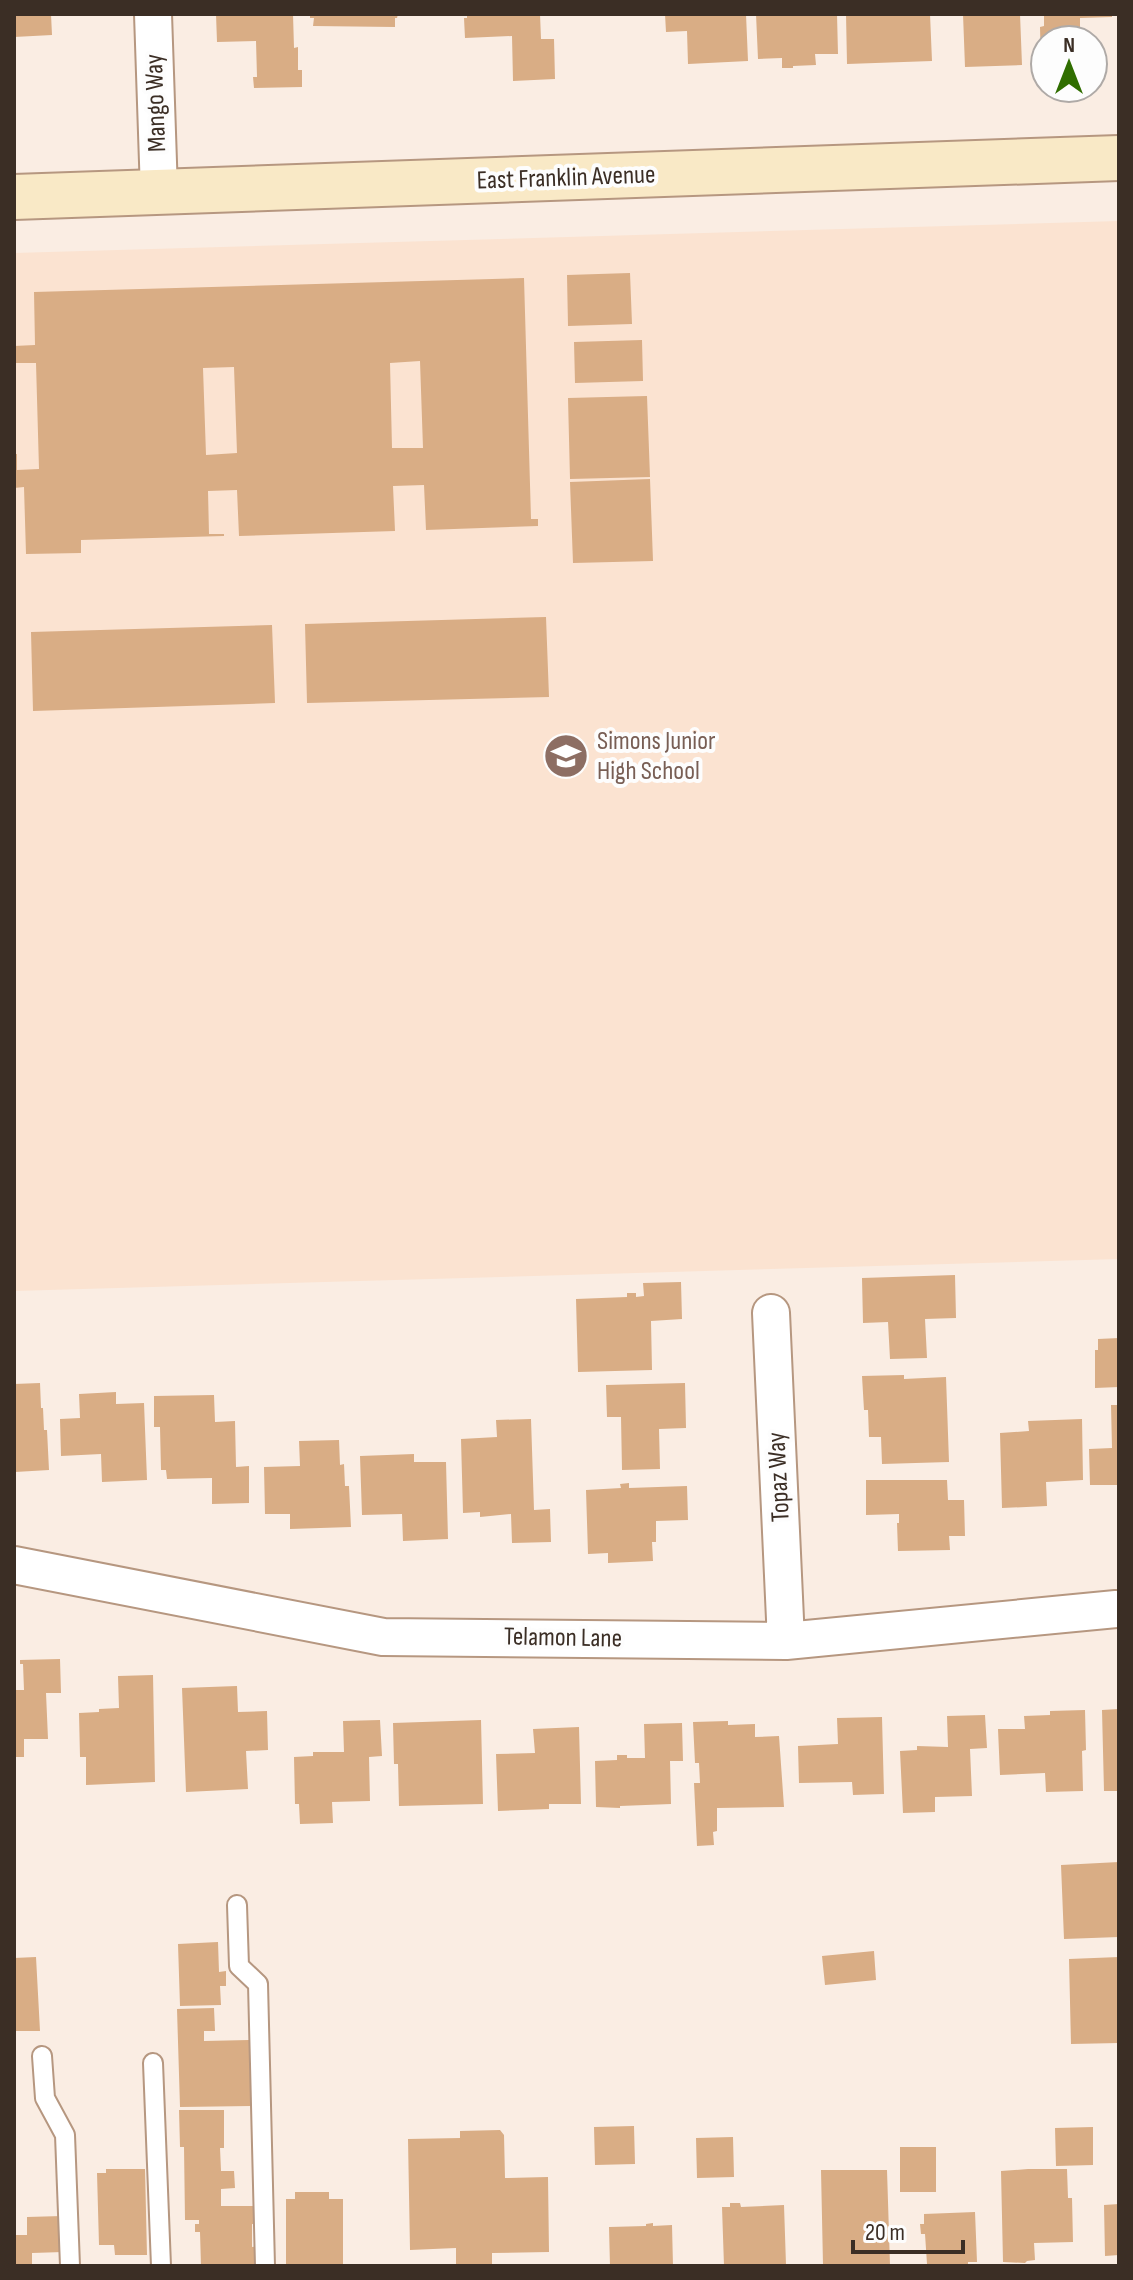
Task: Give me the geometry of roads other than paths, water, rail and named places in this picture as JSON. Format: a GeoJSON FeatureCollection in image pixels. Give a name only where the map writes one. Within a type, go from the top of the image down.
{"type":"FeatureCollection","features":[{"type":"Feature","properties":{"kind":"street","name":"Mango Way"},"geometry":{"type":"LineString","coordinates":[[153,14],[159,192]]}},
{"type":"Feature","properties":{"kind":"street","name":"East Franklin Avenue"},"geometry":{"type":"LineString","coordinates":[[14,197],[1119,158]]}},
{"type":"Feature","properties":{"kind":"street","name":"Topaz Way"},"geometry":{"type":"LineString","coordinates":[[771,1313],[786,1641]]}},
{"type":"Feature","properties":{"kind":"street","name":"Telamon Lane"},"geometry":{"type":"LineString","coordinates":[[14,1565],[383,1637],[786,1641],[1116,1609]]}},
{"type":"Feature","properties":{"kind":"lane"},"geometry":{"type":"LineString","coordinates":[[237,1905],[239,1966],[258,1984],[265,2266]]}},
{"type":"Feature","properties":{"kind":"lane"},"geometry":{"type":"LineString","coordinates":[[42,2056],[45,2098],[65,2135],[70,2266]]}},
{"type":"Feature","properties":{"kind":"lane"},"geometry":{"type":"LineString","coordinates":[[153,2063],[161,2266]]}},
{"type":"Feature","properties":{"kind":"place","name":"Simons Junior High School"},"geometry":{"type":"Point","coordinates":[566,756]}}]}
